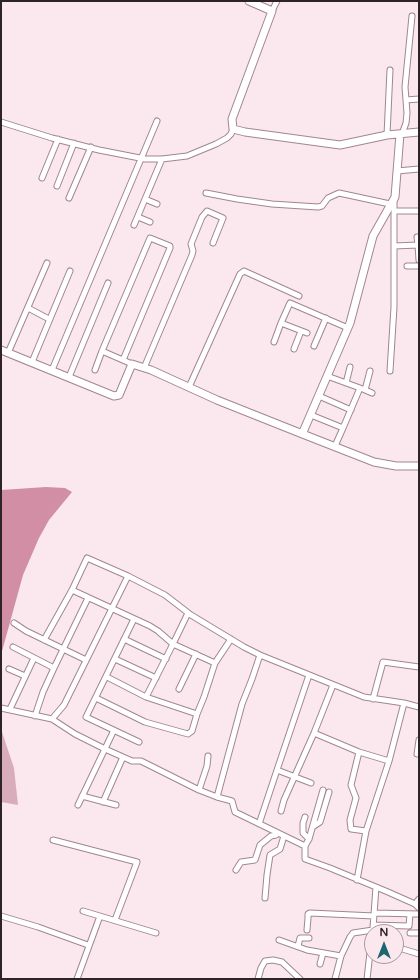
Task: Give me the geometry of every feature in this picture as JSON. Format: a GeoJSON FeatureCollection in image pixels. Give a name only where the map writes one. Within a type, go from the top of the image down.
{"type":"FeatureCollection","features":[{"type":"Feature","properties":{"kind":"street"},"geometry":{"type":"LineString","coordinates":[[249,1],[272,11]]}},
{"type":"Feature","properties":{"kind":"street"},"geometry":{"type":"LineString","coordinates":[[1,122],[29,132],[91,148],[141,158],[162,159],[187,156],[216,144],[231,134],[233,129],[232,119],[277,1]]}},
{"type":"Feature","properties":{"kind":"street"},"geometry":{"type":"LineString","coordinates":[[305,435],[303,432],[304,427],[348,328],[364,274],[373,236],[392,201],[401,134],[406,124],[405,87],[412,16]]}},
{"type":"Feature","properties":{"kind":"street"},"geometry":{"type":"LineString","coordinates":[[387,135],[390,70]]}},
{"type":"Feature","properties":{"kind":"street"},"geometry":{"type":"LineString","coordinates":[[406,100],[419,99]]}},
{"type":"Feature","properties":{"kind":"street"},"geometry":{"type":"LineString","coordinates":[[52,370],[157,121]]}},
{"type":"Feature","properties":{"kind":"street"},"geometry":{"type":"LineString","coordinates":[[233,129],[244,132],[340,145],[387,135],[419,132]]}},
{"type":"Feature","properties":{"kind":"street"},"geometry":{"type":"LineString","coordinates":[[42,178],[58,139]]}},
{"type":"Feature","properties":{"kind":"street"},"geometry":{"type":"LineString","coordinates":[[57,186],[74,143]]}},
{"type":"Feature","properties":{"kind":"street"},"geometry":{"type":"LineString","coordinates":[[69,198],[91,148]]}},
{"type":"Feature","properties":{"kind":"street"},"geometry":{"type":"LineString","coordinates":[[134,225],[162,159]]}},
{"type":"Feature","properties":{"kind":"street"},"geometry":{"type":"LineString","coordinates":[[397,171],[419,169]]}},
{"type":"Feature","properties":{"kind":"street"},"geometry":{"type":"LineString","coordinates":[[206,193],[264,203],[318,207],[322,206],[328,198],[339,193],[392,201]]}},
{"type":"Feature","properties":{"kind":"street"},"geometry":{"type":"LineString","coordinates":[[145,199],[157,204]]}},
{"type":"Feature","properties":{"kind":"street"},"geometry":{"type":"LineString","coordinates":[[390,371],[394,307],[394,212],[392,201]]}},
{"type":"Feature","properties":{"kind":"street"},"geometry":{"type":"LineString","coordinates":[[394,212],[419,210]]}},
{"type":"Feature","properties":{"kind":"street"},"geometry":{"type":"LineString","coordinates":[[144,368],[192,255],[193,251],[191,244],[202,217],[207,211],[222,218],[213,243]]}},
{"type":"Feature","properties":{"kind":"street"},"geometry":{"type":"LineString","coordinates":[[138,217],[150,222]]}},
{"type":"Feature","properties":{"kind":"street"},"geometry":{"type":"LineString","coordinates":[[417,237],[419,260]]}},
{"type":"Feature","properties":{"kind":"street"},"geometry":{"type":"LineString","coordinates":[[95,370],[149,238],[170,246],[170,248],[123,360]]}},
{"type":"Feature","properties":{"kind":"street"},"geometry":{"type":"LineString","coordinates":[[394,246],[418,245]]}},
{"type":"Feature","properties":{"kind":"street"},"geometry":{"type":"LineString","coordinates":[[47,263],[28,308],[4,351],[114,396],[119,395],[132,364]]}},
{"type":"Feature","properties":{"kind":"street"},"geometry":{"type":"LineString","coordinates":[[407,266],[419,266]]}},
{"type":"Feature","properties":{"kind":"street"},"geometry":{"type":"LineString","coordinates":[[32,362],[70,271]]}},
{"type":"Feature","properties":{"kind":"street"},"geometry":{"type":"LineString","coordinates":[[189,387],[240,274],[244,271],[297,295],[290,303],[274,342]]}},
{"type":"Feature","properties":{"kind":"street"},"geometry":{"type":"LineString","coordinates":[[69,378],[108,283]]}},
{"type":"Feature","properties":{"kind":"street"},"geometry":{"type":"LineString","coordinates":[[290,303],[348,328]]}},
{"type":"Feature","properties":{"kind":"street"},"geometry":{"type":"LineString","coordinates":[[28,308],[49,319]]}},
{"type":"Feature","properties":{"kind":"street"},"geometry":{"type":"LineString","coordinates":[[314,346],[326,318]]}},
{"type":"Feature","properties":{"kind":"street"},"geometry":{"type":"LineString","coordinates":[[281,323],[307,333]]}},
{"type":"Feature","properties":{"kind":"street"},"geometry":{"type":"LineString","coordinates":[[294,349],[301,330]]}},
{"type":"Feature","properties":{"kind":"street"},"geometry":{"type":"LineString","coordinates":[[102,351],[217,400],[374,462],[385,465],[419,466]]}},
{"type":"Feature","properties":{"kind":"street"},"geometry":{"type":"LineString","coordinates":[[346,383],[350,367]]}},
{"type":"Feature","properties":{"kind":"street"},"geometry":{"type":"LineString","coordinates":[[334,446],[344,428],[370,370]]}},
{"type":"Feature","properties":{"kind":"street"},"geometry":{"type":"LineString","coordinates":[[327,376],[372,393]]}},
{"type":"Feature","properties":{"kind":"street"},"geometry":{"type":"LineString","coordinates":[[319,396],[351,410]]}},
{"type":"Feature","properties":{"kind":"street"},"geometry":{"type":"LineString","coordinates":[[310,415],[344,428]]}},
{"type":"Feature","properties":{"kind":"street"},"geometry":{"type":"LineString","coordinates":[[44,640],[72,590],[87,558],[164,594],[188,613],[260,655],[333,685],[373,699],[384,699],[419,707]]}},
{"type":"Feature","properties":{"kind":"street"},"geometry":{"type":"LineString","coordinates":[[52,719],[64,705],[128,576]]}},
{"type":"Feature","properties":{"kind":"street"},"geometry":{"type":"LineString","coordinates":[[72,590],[158,631],[173,644],[215,663]]}},
{"type":"Feature","properties":{"kind":"street"},"geometry":{"type":"LineString","coordinates":[[35,716],[43,692],[88,598]]}},
{"type":"Feature","properties":{"kind":"street"},"geometry":{"type":"LineString","coordinates":[[146,697],[188,613]]}},
{"type":"Feature","properties":{"kind":"street"},"geometry":{"type":"LineString","coordinates":[[134,619],[107,677],[86,717],[139,742]]}},
{"type":"Feature","properties":{"kind":"street"},"geometry":{"type":"LineString","coordinates":[[14,624],[86,660]]}},
{"type":"Feature","properties":{"kind":"street"},"geometry":{"type":"LineString","coordinates":[[124,639],[166,658]]}},
{"type":"Feature","properties":{"kind":"street"},"geometry":{"type":"LineString","coordinates":[[96,698],[145,722],[188,734],[192,731],[215,663],[231,639]]}},
{"type":"Feature","properties":{"kind":"street"},"geometry":{"type":"LineString","coordinates":[[13,647],[54,668]]}},
{"type":"Feature","properties":{"kind":"street"},"geometry":{"type":"LineString","coordinates":[[179,689],[196,654]]}},
{"type":"Feature","properties":{"kind":"street"},"geometry":{"type":"LineString","coordinates":[[217,797],[242,704],[260,655]]}},
{"type":"Feature","properties":{"kind":"street"},"geometry":{"type":"LineString","coordinates":[[10,709],[24,676],[34,658]]}},
{"type":"Feature","properties":{"kind":"street"},"geometry":{"type":"LineString","coordinates":[[115,659],[156,678]]}},
{"type":"Feature","properties":{"kind":"street"},"geometry":{"type":"LineString","coordinates":[[373,699],[383,662],[419,667]]}},
{"type":"Feature","properties":{"kind":"street"},"geometry":{"type":"LineString","coordinates":[[9,669],[24,676]]}},
{"type":"Feature","properties":{"kind":"street"},"geometry":{"type":"LineString","coordinates":[[259,824],[309,675]]}},
{"type":"Feature","properties":{"kind":"street"},"geometry":{"type":"LineString","coordinates":[[107,677],[146,697],[197,714]]}},
{"type":"Feature","properties":{"kind":"street"},"geometry":{"type":"LineString","coordinates":[[281,811],[284,800],[314,733],[333,685]]}},
{"type":"Feature","properties":{"kind":"street"},"geometry":{"type":"LineString","coordinates":[[357,880],[366,831],[389,761],[404,703]]}},
{"type":"Feature","properties":{"kind":"street"},"geometry":{"type":"LineString","coordinates":[[1,708],[52,719],[75,734],[123,757],[132,761],[141,761],[199,790],[232,801],[235,812],[305,846]]}},
{"type":"Feature","properties":{"kind":"street"},"geometry":{"type":"LineString","coordinates":[[78,805],[114,730]]}},
{"type":"Feature","properties":{"kind":"street"},"geometry":{"type":"LineString","coordinates":[[314,733],[359,752],[389,761]]}},
{"type":"Feature","properties":{"kind":"street"},"geometry":{"type":"LineString","coordinates":[[417,754],[419,740]]}},
{"type":"Feature","properties":{"kind":"street"},"geometry":{"type":"LineString","coordinates":[[359,752],[352,785],[356,798],[350,820],[352,829],[366,831]]}},
{"type":"Feature","properties":{"kind":"street"},"geometry":{"type":"LineString","coordinates":[[199,790],[207,766],[208,756]]}},
{"type":"Feature","properties":{"kind":"street"},"geometry":{"type":"LineString","coordinates":[[102,802],[123,757]]}},
{"type":"Feature","properties":{"kind":"street"},"geometry":{"type":"LineString","coordinates":[[277,770],[311,783]]}},
{"type":"Feature","properties":{"kind":"street"},"geometry":{"type":"LineString","coordinates":[[323,790],[310,839],[305,846],[305,859],[376,887],[417,906],[419,899]]}},
{"type":"Feature","properties":{"kind":"street"},"geometry":{"type":"LineString","coordinates":[[314,826],[320,822],[329,792]]}},
{"type":"Feature","properties":{"kind":"street"},"geometry":{"type":"LineString","coordinates":[[82,796],[116,805]]}},
{"type":"Feature","properties":{"kind":"street"},"geometry":{"type":"LineString","coordinates":[[305,817],[303,823],[303,833],[310,839]]}},
{"type":"Feature","properties":{"kind":"street"},"geometry":{"type":"LineString","coordinates":[[236,870],[241,862],[255,860],[260,845],[271,836],[281,834]]}},
{"type":"Feature","properties":{"kind":"street"},"geometry":{"type":"LineString","coordinates":[[265,898],[270,855],[280,849],[281,834]]}},
{"type":"Feature","properties":{"kind":"street"},"geometry":{"type":"LineString","coordinates":[[53,840],[137,862],[115,920]]}},
{"type":"Feature","properties":{"kind":"street"},"geometry":{"type":"LineString","coordinates":[[373,924],[376,887]]}},
{"type":"Feature","properties":{"kind":"street"},"geometry":{"type":"LineString","coordinates":[[83,911],[156,933]]}},
{"type":"Feature","properties":{"kind":"street"},"geometry":{"type":"LineString","coordinates":[[307,930],[308,914],[310,913],[374,915],[419,914]]}},
{"type":"Feature","properties":{"kind":"street"},"geometry":{"type":"LineString","coordinates":[[404,927],[409,926],[410,914]]}},
{"type":"Feature","properties":{"kind":"street"},"geometry":{"type":"LineString","coordinates":[[1,916],[38,927],[88,945]]}},
{"type":"Feature","properties":{"kind":"street"},"geometry":{"type":"LineString","coordinates":[[77,979],[88,945],[100,916]]}},
{"type":"Feature","properties":{"kind":"street"},"geometry":{"type":"LineString","coordinates":[[335,979],[341,956],[350,937],[353,933],[364,931]]}},
{"type":"Feature","properties":{"kind":"street"},"geometry":{"type":"LineString","coordinates":[[410,933],[419,932]]}},
{"type":"Feature","properties":{"kind":"street"},"geometry":{"type":"LineString","coordinates":[[298,946],[300,938],[309,938]]}},
{"type":"Feature","properties":{"kind":"street"},"geometry":{"type":"LineString","coordinates":[[279,940],[307,950],[341,956]]}},
{"type":"Feature","properties":{"kind":"street"},"geometry":{"type":"LineString","coordinates":[[404,949],[419,954]]}},
{"type":"Feature","properties":{"kind":"street"},"geometry":{"type":"LineString","coordinates":[[320,964],[323,953]]}},
{"type":"Feature","properties":{"kind":"street"},"geometry":{"type":"LineString","coordinates":[[258,979],[261,968],[266,961],[273,960],[282,962],[300,979]]}},
{"type":"Feature","properties":{"kind":"street"},"geometry":{"type":"LineString","coordinates":[[367,979],[369,964]]}},
{"type":"Feature","properties":{"kind":"shaded area"},"geometry":{"type":"Polygon","coordinates":[[[46,487],[65,488],[72,492],[49,520],[39,538],[23,575],[1,655],[1,490],[46,487]]]}},
{"type":"Feature","properties":{"kind":"shaded area"},"geometry":{"type":"Polygon","coordinates":[[[1,729],[14,768],[18,805],[1,802],[1,729]]]}}]}
